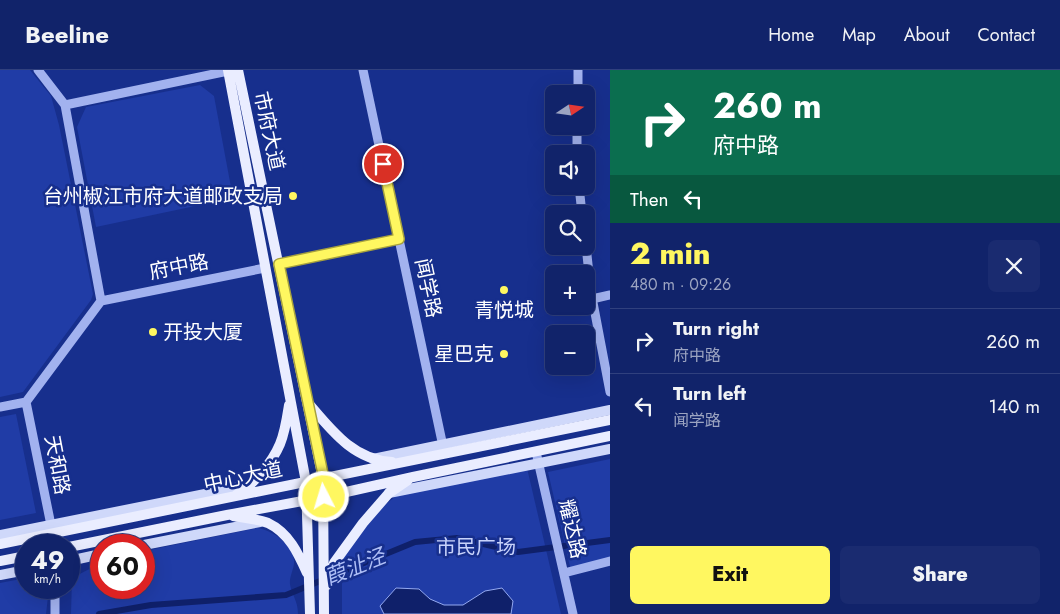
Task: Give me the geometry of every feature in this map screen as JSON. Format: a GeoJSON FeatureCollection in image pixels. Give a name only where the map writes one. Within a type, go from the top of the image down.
{"type":"FeatureCollection","features":[{"type":"Feature","properties":{"kind":"main road","name":"市府大道"},"geometry":{"type":"LineString","coordinates":[[231,70],[279,264],[324,479],[329,564]]}},
{"type":"Feature","properties":{"kind":"main road","name":"市府大道"},"geometry":{"type":"LineString","coordinates":[[231,70],[265,268],[306,482],[310,614]]}},
{"type":"Feature","properties":{"kind":"main road"},"geometry":{"type":"LineString","coordinates":[[231,498],[250,485],[259,476],[279,445],[286,425],[290,399]]}},
{"type":"Feature","properties":{"kind":"main road"},"geometry":{"type":"LineString","coordinates":[[307,402],[336,436],[356,451],[372,459],[408,462]]}},
{"type":"Feature","properties":{"kind":"main road"},"geometry":{"type":"LineString","coordinates":[[372,459],[444,449],[610,410]]}},
{"type":"Feature","properties":{"kind":"main road","name":"中心大道"},"geometry":{"type":"LineString","coordinates":[[0,544],[52,529],[231,498],[408,462],[444,449],[610,420]]}},
{"type":"Feature","properties":{"kind":"main road","name":"中心大道"},"geometry":{"type":"LineString","coordinates":[[80,545],[306,501],[610,436]]}},
{"type":"Feature","properties":{"kind":"main road"},"geometry":{"type":"LineString","coordinates":[[389,493],[610,449]]}},
{"type":"Feature","properties":{"kind":"main road"},"geometry":{"type":"LineString","coordinates":[[324,614],[324,594],[329,564],[389,493],[413,477]]}},
{"type":"Feature","properties":{"kind":"main road"},"geometry":{"type":"LineString","coordinates":[[0,535],[52,529],[250,485]]}},
{"type":"Feature","properties":{"kind":"main road"},"geometry":{"type":"LineString","coordinates":[[227,515],[268,524],[287,536],[296,548],[310,580]]}},
{"type":"Feature","properties":{"kind":"main road"},"geometry":{"type":"LineString","coordinates":[[155,543],[262,522]]}},
{"type":"Feature","properties":{"kind":"main road"},"geometry":{"type":"LineString","coordinates":[[0,561],[15,558]]}},
{"type":"Feature","properties":{"kind":"main road"},"geometry":{"type":"LineString","coordinates":[[0,576],[15,573]]}},
{"type":"Feature","properties":{"kind":"street"},"geometry":{"type":"LineString","coordinates":[[0,407],[26,402],[101,301],[65,105],[38,70]]}},
{"type":"Feature","properties":{"kind":"street"},"geometry":{"type":"LineString","coordinates":[[65,105],[231,70]]}},
{"type":"Feature","properties":{"kind":"street","name":"闻学路"},"geometry":{"type":"LineString","coordinates":[[363,70],[444,449]]}},
{"type":"Feature","properties":{"kind":"street"},"geometry":{"type":"LineString","coordinates":[[578,70],[578,85]]}},
{"type":"Feature","properties":{"kind":"street"},"geometry":{"type":"LineString","coordinates":[[279,264],[399,239]]}},
{"type":"Feature","properties":{"kind":"street","name":"府中路"},"geometry":{"type":"LineString","coordinates":[[101,301],[265,268]]}},
{"type":"Feature","properties":{"kind":"street"},"geometry":{"type":"LineString","coordinates":[[595,298],[610,295]]}},
{"type":"Feature","properties":{"kind":"street"},"geometry":{"type":"LineString","coordinates":[[595,314],[610,392]]}},
{"type":"Feature","properties":{"kind":"street","name":"天和路"},"geometry":{"type":"LineString","coordinates":[[26,402],[52,529]]}},
{"type":"Feature","properties":{"kind":"street","name":"耀达路"},"geometry":{"type":"LineString","coordinates":[[536,452],[573,614]]}},
{"type":"Feature","properties":{"kind":"street"},"geometry":{"type":"LineString","coordinates":[[564,573],[610,561]]}},
{"type":"Feature","properties":{"kind":"street"},"geometry":{"type":"LineString","coordinates":[[55,599],[55,612]]}},
{"type":"Feature","properties":{"kind":"green space"},"geometry":{"type":"Polygon","coordinates":[[[0,70],[30,70],[51,96],[59,125],[93,294],[91,300],[23,392],[0,397],[0,70]]]}},
{"type":"Feature","properties":{"kind":"green space"},"geometry":{"type":"Polygon","coordinates":[[[200,85],[214,96],[233,198],[96,227],[77,127],[86,107],[200,85]]]}},
{"type":"Feature","properties":{"kind":"green space"},"geometry":{"type":"Polygon","coordinates":[[[16,414],[36,513],[0,520],[0,417],[16,414]]]}},
{"type":"Feature","properties":{"kind":"green space"},"geometry":{"type":"Polygon","coordinates":[[[610,459],[610,561],[571,571],[548,472],[610,459]]]}},
{"type":"Feature","properties":{"kind":"green space","name":"市民广场"},"geometry":{"type":"Polygon","coordinates":[[[527,468],[561,614],[342,614],[342,566],[344,554],[383,506],[399,494],[527,468]]]}},
{"type":"Feature","properties":{"kind":"green space"},"geometry":{"type":"Polygon","coordinates":[[[257,528],[269,531],[285,543],[292,554],[294,563],[290,584],[298,614],[71,614],[71,599],[80,599],[80,574],[90,569],[90,599],[155,599],[155,549],[257,528]]]}},
{"type":"Feature","properties":{"kind":"green space"},"geometry":{"type":"Polygon","coordinates":[[[15,580],[15,599],[48,599],[46,614],[0,614],[0,583],[15,580]]]}},
{"type":"Feature","properties":{"kind":"shaded area"},"geometry":{"type":"Polygon","coordinates":[[[396,588],[419,589],[430,599],[444,605],[463,605],[485,591],[502,588],[513,601],[511,614],[384,614],[380,606],[396,588]]]}},
{"type":"Feature","properties":{"kind":"waterway","name":"葭沚泾"},"geometry":{"type":"LineString","coordinates":[[99,614],[151,605],[286,595],[415,542],[457,538],[518,552],[610,540]]}},
{"type":"Feature","properties":{"kind":"place","name":"台州椒江市府大道邮政支局"},"geometry":{"type":"Point","coordinates":[293,196]}},
{"type":"Feature","properties":{"kind":"place","name":"青悦城"},"geometry":{"type":"Point","coordinates":[504,290]}},
{"type":"Feature","properties":{"kind":"place","name":"开投大厦"},"geometry":{"type":"Point","coordinates":[153,332]}},
{"type":"Feature","properties":{"kind":"place","name":"星巴克"},"geometry":{"type":"Point","coordinates":[504,354]}},
{"type":"Feature","properties":{"kind":"route"},"geometry":{"type":"LineString","coordinates":[[324,497],[324,479],[279,264],[399,239],[383,164]]}}]}
